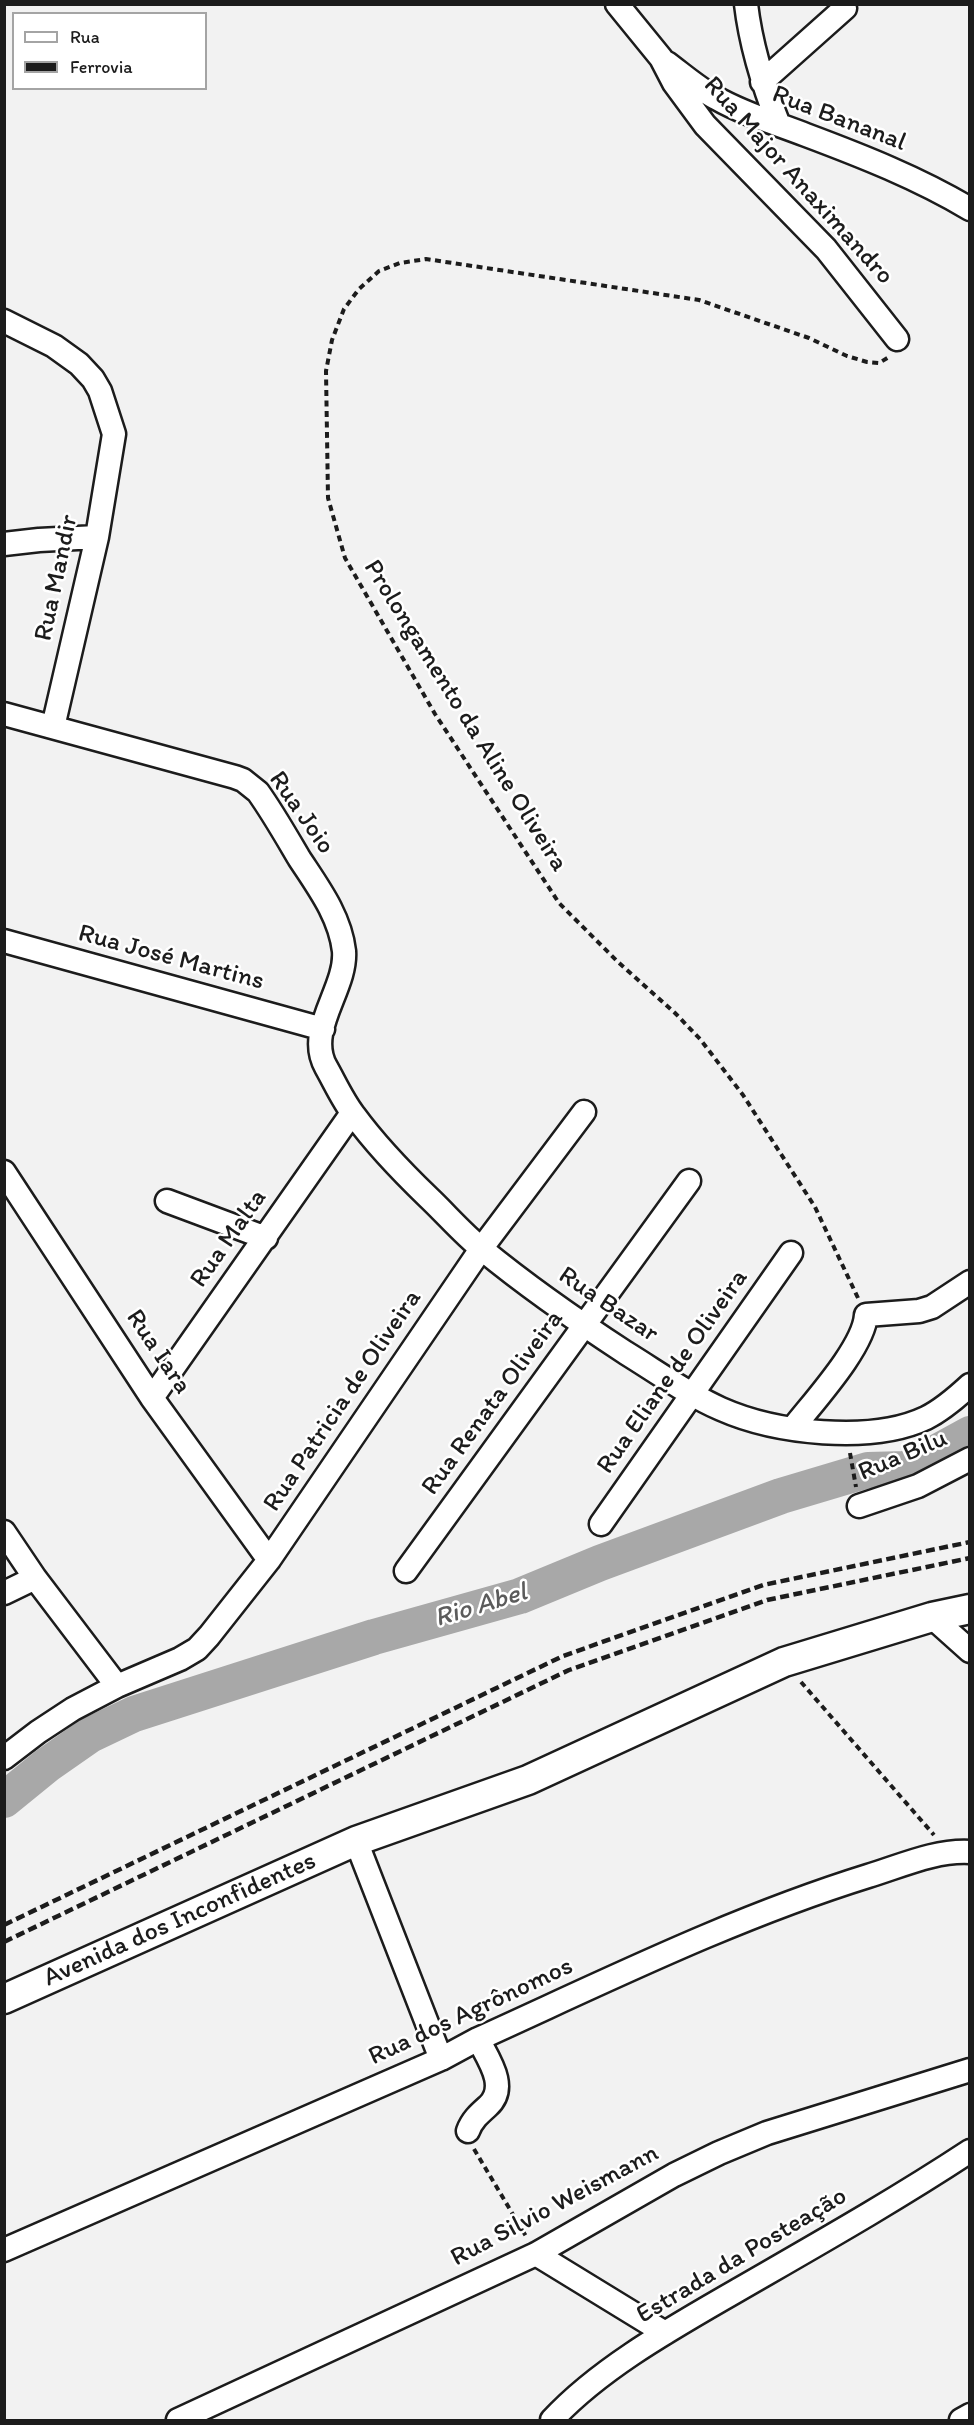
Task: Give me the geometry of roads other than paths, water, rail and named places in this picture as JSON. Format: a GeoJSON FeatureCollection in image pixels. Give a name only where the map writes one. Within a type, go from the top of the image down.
{"type":"FeatureCollection","features":[{"type":"Feature","properties":{"kind":"main road","name":"Avenida dos Inconfidentes"},"geometry":{"type":"LineString","coordinates":[[4,1999],[356,1841],[528,1780],[784,1662],[932,1617],[969,1609]]}},
{"type":"Feature","properties":{"kind":"street"},"geometry":{"type":"LineString","coordinates":[[746,4],[752,45],[762,82],[779,125]]}},
{"type":"Feature","properties":{"kind":"street"},"geometry":{"type":"LineString","coordinates":[[620,6],[661,58]]}},
{"type":"Feature","properties":{"kind":"street"},"geometry":{"type":"LineString","coordinates":[[762,82],[845,8]]}},
{"type":"Feature","properties":{"kind":"street","name":"Rua Bananal"},"geometry":{"type":"LineString","coordinates":[[661,58],[713,97],[742,112],[900,172],[944,193],[969,209]]}},
{"type":"Feature","properties":{"kind":"street","name":"Rua Major Anaximandro"},"geometry":{"type":"LineString","coordinates":[[661,58],[674,83],[705,125],[826,249],[897,339]]}},
{"type":"Feature","properties":{"kind":"street","name":"Rua Mandir"},"geometry":{"type":"LineString","coordinates":[[4,321],[54,346],[79,364],[93,379],[100,391],[114,434],[97,537],[53,727]]}},
{"type":"Feature","properties":{"kind":"street"},"geometry":{"type":"LineString","coordinates":[[4,544],[97,537]]}},
{"type":"Feature","properties":{"kind":"street"},"geometry":{"type":"LineString","coordinates":[[4,714],[53,727]]}},
{"type":"Feature","properties":{"kind":"street","name":"Rua Joio"},"geometry":{"type":"LineString","coordinates":[[53,727],[235,777],[251,785],[258,792],[332,910],[341,932],[344,954],[342,968],[323,1029]]}},
{"type":"Feature","properties":{"kind":"street","name":"Rua José Martins"},"geometry":{"type":"LineString","coordinates":[[4,941],[323,1029]]}},
{"type":"Feature","properties":{"kind":"street","name":"Rua Bazar"},"geometry":{"type":"LineString","coordinates":[[323,1029],[319,1045],[321,1056],[352,1113],[384,1153],[481,1249],[584,1326],[692,1395],[723,1410],[758,1421],[793,1428],[833,1432],[867,1432],[901,1427],[925,1418],[948,1404],[969,1386]]}},
{"type":"Feature","properties":{"kind":"street","name":"Rua Patricia de Oliveira"},"geometry":{"type":"LineString","coordinates":[[4,1758],[38,1732],[74,1709],[117,1686],[197,1649],[269,1560],[481,1249],[584,1112]]}},
{"type":"Feature","properties":{"kind":"street","name":"Rua Malta"},"geometry":{"type":"LineString","coordinates":[[152,1398],[352,1113]]}},
{"type":"Feature","properties":{"kind":"street","name":"Rua Iara"},"geometry":{"type":"LineString","coordinates":[[4,1172],[152,1398],[269,1560]]}},
{"type":"Feature","properties":{"kind":"street","name":"Rua Renata Oliveira"},"geometry":{"type":"LineString","coordinates":[[406,1571],[689,1181]]}},
{"type":"Feature","properties":{"kind":"street"},"geometry":{"type":"LineString","coordinates":[[167,1201],[266,1238]]}},
{"type":"Feature","properties":{"kind":"street","name":"Rua Eliane de Oliveira"},"geometry":{"type":"LineString","coordinates":[[601,1524],[791,1253]]}},
{"type":"Feature","properties":{"kind":"street"},"geometry":{"type":"LineString","coordinates":[[793,1428],[856,1345],[865,1328],[866,1316],[919,1311],[932,1307],[969,1282]]}},
{"type":"Feature","properties":{"kind":"street","name":"Rua Bilu"},"geometry":{"type":"LineString","coordinates":[[858,1499],[918,1486],[969,1459]]}},
{"type":"Feature","properties":{"kind":"street"},"geometry":{"type":"LineString","coordinates":[[4,1532],[35,1578],[117,1686]]}},
{"type":"Feature","properties":{"kind":"street"},"geometry":{"type":"LineString","coordinates":[[4,1593],[35,1578]]}},
{"type":"Feature","properties":{"kind":"street"},"geometry":{"type":"LineString","coordinates":[[932,1617],[969,1651]]}},
{"type":"Feature","properties":{"kind":"street"},"geometry":{"type":"LineString","coordinates":[[356,1841],[441,2059]]}},
{"type":"Feature","properties":{"kind":"street","name":"Rua dos Agrônomos"},"geometry":{"type":"LineString","coordinates":[[4,2250],[441,2059],[478,2039],[714,1932],[827,1889],[959,1852]]}},
{"type":"Feature","properties":{"kind":"street"},"geometry":{"type":"LineString","coordinates":[[468,2131],[471,2121],[494,2100],[498,2091],[493,2069],[478,2039]]}},
{"type":"Feature","properties":{"kind":"street","name":"Rua Silvio Weismann"},"geometry":{"type":"LineString","coordinates":[[178,2421],[536,2254],[674,2175],[738,2145],[767,2133],[969,2070]]}},
{"type":"Feature","properties":{"kind":"street","name":"Estrada da Posteação"},"geometry":{"type":"LineString","coordinates":[[552,2421],[588,2387],[665,2333],[890,2203],[969,2151]]}},
{"type":"Feature","properties":{"kind":"street"},"geometry":{"type":"LineString","coordinates":[[536,2254],[665,2333]]}},
{"type":"Feature","properties":{"kind":"street"},"geometry":{"type":"LineString","coordinates":[[961,2421],[969,2415]]}},
{"type":"Feature","properties":{"kind":"waterway","name":"Rio Abel"},"geometry":{"type":"LineString","coordinates":[[4,1800],[47,1765],[90,1735],[134,1714],[374,1637],[520,1596],[600,1563],[781,1496],[868,1470],[906,1469],[970,1434]]}},
{"type":"Feature","properties":{"kind":"railway"},"geometry":{"type":"LineString","coordinates":[[4,1925],[563,1656],[763,1585],[970,1542]]}},
{"type":"Feature","properties":{"kind":"railway"},"geometry":{"type":"LineString","coordinates":[[4,1942],[569,1670],[767,1600],[970,1558]]}}]}
